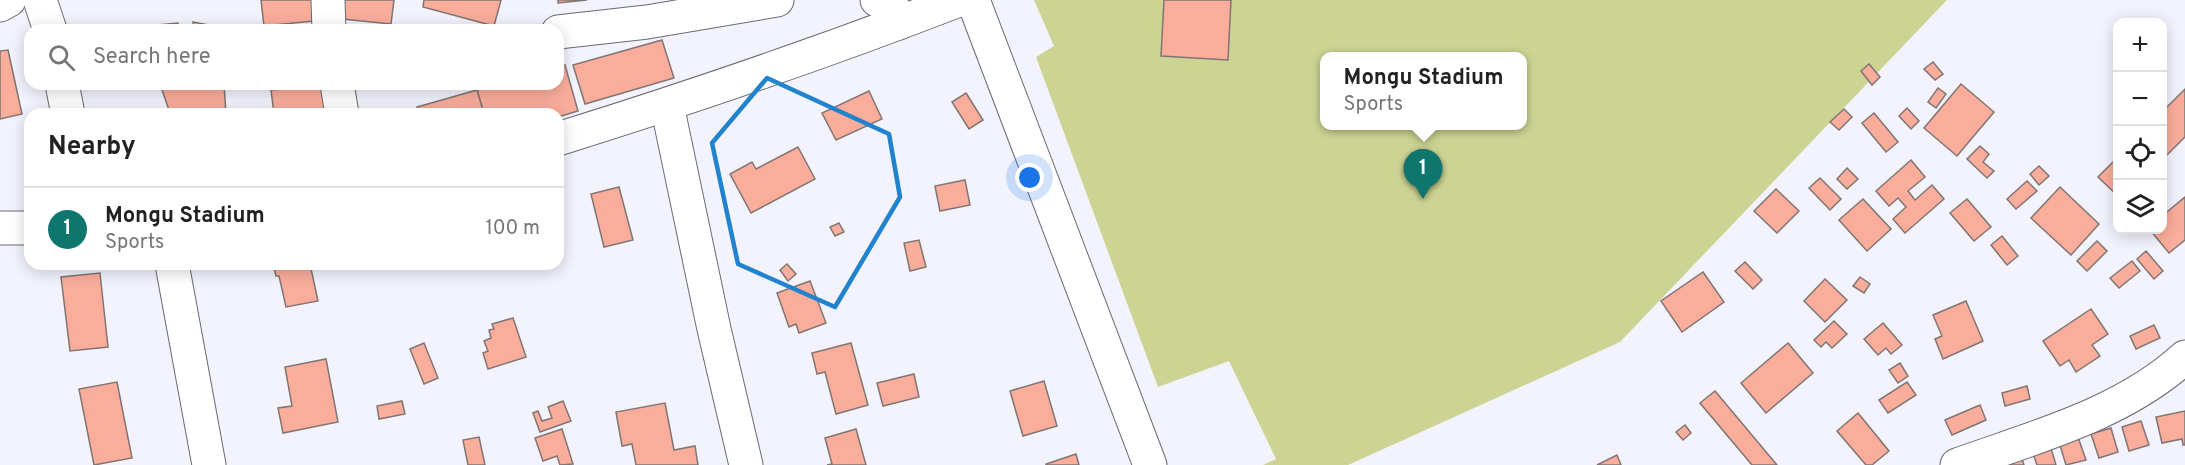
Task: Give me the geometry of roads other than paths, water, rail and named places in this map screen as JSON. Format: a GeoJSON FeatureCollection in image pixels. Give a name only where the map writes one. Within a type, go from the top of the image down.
{"type":"FeatureCollection","features":[{"type":"Feature","properties":{"kind":"street"},"geometry":{"type":"LineString","coordinates":[[0,5],[9,0]]}},
{"type":"Feature","properties":{"kind":"street"},"geometry":{"type":"LineString","coordinates":[[40,0],[48,24]]}},
{"type":"Feature","properties":{"kind":"street"},"geometry":{"type":"LineString","coordinates":[[328,0],[329,24]]}},
{"type":"Feature","properties":{"kind":"street"},"geometry":{"type":"LineString","coordinates":[[564,31],[647,22],[777,0]]}},
{"type":"Feature","properties":{"kind":"street"},"geometry":{"type":"LineString","coordinates":[[564,137],[667,105],[888,12],[959,0]]}},
{"type":"Feature","properties":{"kind":"street"},"geometry":{"type":"LineString","coordinates":[[973,0],[1150,465]]}},
{"type":"Feature","properties":{"kind":"street"},"geometry":{"type":"LineString","coordinates":[[63,90],[67,108]]}},
{"type":"Feature","properties":{"kind":"street"},"geometry":{"type":"LineString","coordinates":[[338,90],[341,108]]}},
{"type":"Feature","properties":{"kind":"street"},"geometry":{"type":"LineString","coordinates":[[667,105],[714,328],[746,465]]}},
{"type":"Feature","properties":{"kind":"street"},"geometry":{"type":"LineString","coordinates":[[0,228],[24,228]]}},
{"type":"Feature","properties":{"kind":"street"},"geometry":{"type":"LineString","coordinates":[[173,270],[209,465]]}},
{"type":"Feature","properties":{"kind":"street"},"geometry":{"type":"LineString","coordinates":[[1957,465],[2097,414],[2164,376],[2185,357]]}},
{"type":"Feature","properties":{"kind":"place","name":"Mongu Stadium"},"geometry":{"type":"Point","coordinates":[1423,199]}}]}
